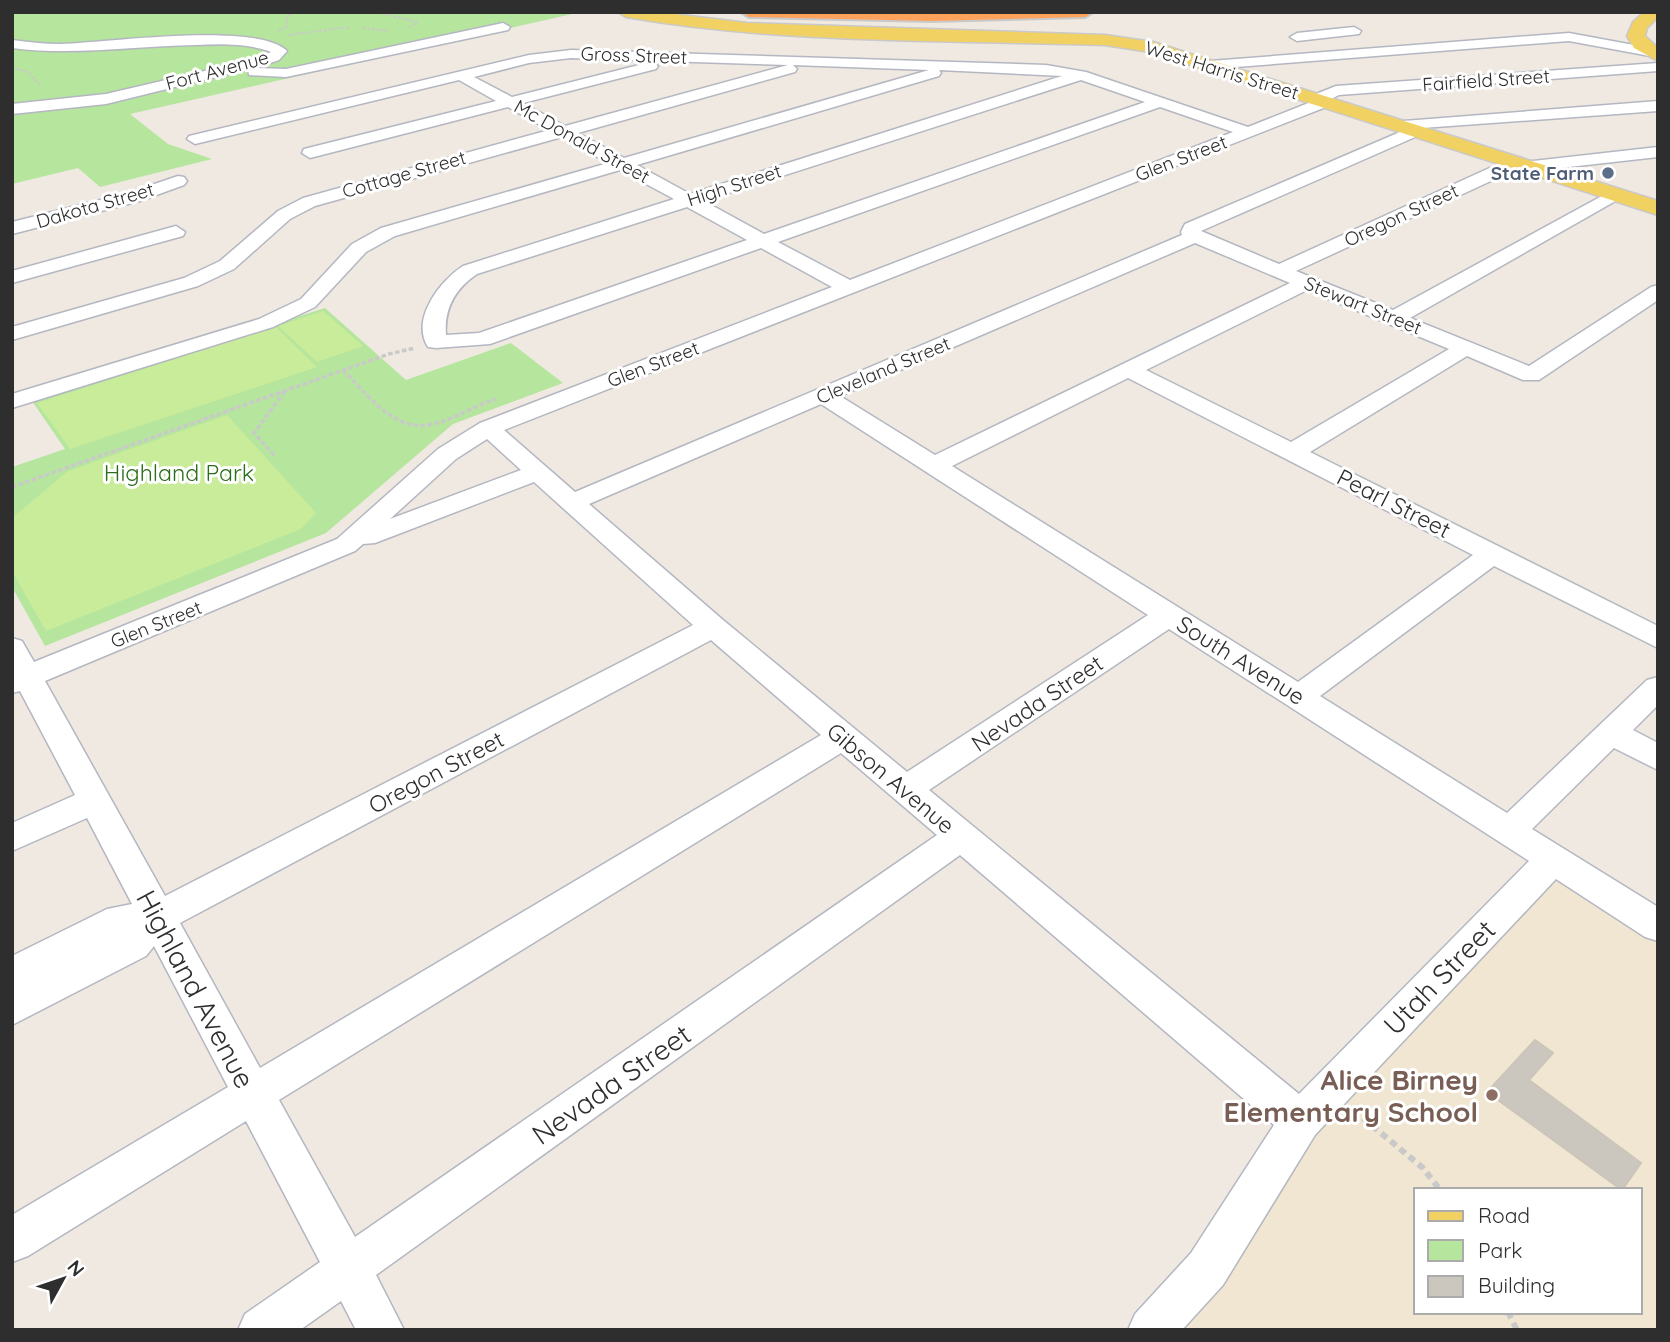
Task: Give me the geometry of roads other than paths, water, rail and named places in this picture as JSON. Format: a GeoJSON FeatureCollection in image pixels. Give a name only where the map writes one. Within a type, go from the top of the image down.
{"type":"FeatureCollection","features":[{"type":"Feature","properties":{"kind":"highway"},"geometry":{"type":"LineString","coordinates":[[749,12],[1085,12]]}},
{"type":"Feature","properties":{"kind":"main road","name":"West Harris Street"},"geometry":{"type":"LineString","coordinates":[[626,12],[685,22],[747,28],[1105,40],[1153,47],[1658,208]]}},
{"type":"Feature","properties":{"kind":"main road","name":"West Harris Street"},"geometry":{"type":"LineString","coordinates":[[669,12],[666,15],[685,22]]}},
{"type":"Feature","properties":{"kind":"main road"},"geometry":{"type":"LineString","coordinates":[[1653,61],[1636,36],[1639,26],[1654,12]]}},
{"type":"Feature","properties":{"kind":"street"},"geometry":{"type":"LineString","coordinates":[[254,72],[286,73],[503,27]]}},
{"type":"Feature","properties":{"kind":"street"},"geometry":{"type":"LineString","coordinates":[[1283,38],[1354,31]]}},
{"type":"Feature","properties":{"kind":"street"},"geometry":{"type":"LineString","coordinates":[[1202,62],[1569,37],[1596,40],[1628,49],[1653,61]]}},
{"type":"Feature","properties":{"kind":"street","name":"Fort Avenue"},"geometry":{"type":"LineString","coordinates":[[12,44],[61,48],[154,41],[213,41],[252,43],[271,46],[280,51],[275,57],[261,62],[108,97],[36,109],[12,109]]}},
{"type":"Feature","properties":{"kind":"street"},"geometry":{"type":"LineString","coordinates":[[1202,62],[1226,48]]}},
{"type":"Feature","properties":{"kind":"street","name":"Gross Street"},"geometry":{"type":"LineString","coordinates":[[195,139],[554,54],[1046,69],[1081,75],[1248,132]]}},
{"type":"Feature","properties":{"kind":"street"},"geometry":{"type":"LineString","coordinates":[[310,153],[685,57]]}},
{"type":"Feature","properties":{"kind":"street","name":"Cottage Street"},"geometry":{"type":"LineString","coordinates":[[12,334],[191,282],[218,271],[284,215],[309,202],[818,61]]}},
{"type":"Feature","properties":{"kind":"street","name":"Fairfield Street"},"geometry":{"type":"LineString","coordinates":[[1321,100],[1336,92],[1653,61]]}},
{"type":"Feature","properties":{"kind":"street"},"geometry":{"type":"LineString","coordinates":[[12,401],[291,313],[319,294],[359,248],[388,232],[961,65]]}},
{"type":"Feature","properties":{"kind":"street","name":"High Street"},"geometry":{"type":"LineString","coordinates":[[764,241],[482,339],[436,342],[433,324],[443,296],[460,276],[470,270],[1081,75]]}},
{"type":"Feature","properties":{"kind":"street","name":"Mc Donald Street"},"geometry":{"type":"LineString","coordinates":[[462,76],[849,288]]}},
{"type":"Feature","properties":{"kind":"street","name":"Glen Street"},"geometry":{"type":"LineString","coordinates":[[17,669],[346,545],[447,454],[488,428],[1248,132],[1321,100]]}},
{"type":"Feature","properties":{"kind":"street"},"geometry":{"type":"LineString","coordinates":[[764,241],[1159,102]]}},
{"type":"Feature","properties":{"kind":"street"},"geometry":{"type":"LineString","coordinates":[[1407,128],[1658,106]]}},
{"type":"Feature","properties":{"kind":"street","name":"Cleveland Street"},"geometry":{"type":"LineString","coordinates":[[570,503],[1195,236],[1190,232],[1192,228],[1407,128]]}},
{"type":"Feature","properties":{"kind":"street","name":"Oregon Street"},"geometry":{"type":"LineString","coordinates":[[1280,271],[1502,169],[1658,152]]}},
{"type":"Feature","properties":{"kind":"street","name":"Dakota Street"},"geometry":{"type":"LineString","coordinates":[[12,228],[134,197],[178,181]]}},
{"type":"Feature","properties":{"kind":"street"},"geometry":{"type":"LineString","coordinates":[[1394,318],[1617,195]]}},
{"type":"Feature","properties":{"kind":"street"},"geometry":{"type":"LineString","coordinates":[[12,277],[176,232]]}},
{"type":"Feature","properties":{"kind":"street","name":"Stewart Street"},"geometry":{"type":"LineString","coordinates":[[1195,236],[1531,374],[1658,291]]}},
{"type":"Feature","properties":{"kind":"street"},"geometry":{"type":"LineString","coordinates":[[934,465],[1307,282]]}},
{"type":"Feature","properties":{"kind":"street"},"geometry":{"type":"LineString","coordinates":[[1292,452],[1465,348]]}},
{"type":"Feature","properties":{"kind":"street","name":"Pearl Street"},"geometry":{"type":"LineString","coordinates":[[1129,370],[1658,638]]}},
{"type":"Feature","properties":{"kind":"street","name":"South Avenue"},"geometry":{"type":"LineString","coordinates":[[824,395],[1658,926]]}},
{"type":"Feature","properties":{"kind":"street","name":"Gibson Avenue"},"geometry":{"type":"LineString","coordinates":[[488,428],[713,627],[1300,1121]]}},
{"type":"Feature","properties":{"kind":"street"},"geometry":{"type":"LineString","coordinates":[[346,545],[536,472]]}},
{"type":"Feature","properties":{"kind":"street"},"geometry":{"type":"LineString","coordinates":[[1298,697],[1493,554]]}},
{"type":"Feature","properties":{"kind":"street","name":"Nevada Street"},"geometry":{"type":"LineString","coordinates":[[905,790],[1169,615]]}},
{"type":"Feature","properties":{"kind":"street","name":"Oregon Street"},"geometry":{"type":"LineString","coordinates":[[12,1008],[133,945],[158,917],[713,627]]}},
{"type":"Feature","properties":{"kind":"street","name":"Highland Avenue"},"geometry":{"type":"LineString","coordinates":[[17,669],[94,800],[381,1330]]}},
{"type":"Feature","properties":{"kind":"street"},"geometry":{"type":"LineString","coordinates":[[1509,831],[1658,687]]}},
{"type":"Feature","properties":{"kind":"street"},"geometry":{"type":"LineString","coordinates":[[1611,732],[1658,758]]}},
{"type":"Feature","properties":{"kind":"street"},"geometry":{"type":"LineString","coordinates":[[12,1240],[843,737]]}},
{"type":"Feature","properties":{"kind":"street"},"geometry":{"type":"LineString","coordinates":[[12,838],[94,800]]}},
{"type":"Feature","properties":{"kind":"street","name":"Nevada Street"},"geometry":{"type":"LineString","coordinates":[[261,1330],[960,837]]}},
{"type":"Feature","properties":{"kind":"street","name":"Utah Street"},"geometry":{"type":"LineString","coordinates":[[1151,1330],[1208,1269],[1300,1121],[1553,859]]}},
{"type":"Feature","properties":{"kind":"street","name":"Oregon Street"},"geometry":{"type":"LineString","coordinates":[[12,974],[120,919],[158,917]]}},
{"type":"Feature","properties":{"kind":"place","name":"State Farm"},"geometry":{"type":"Point","coordinates":[1608,173]}},
{"type":"Feature","properties":{"kind":"place","name":"Alice Birney Elementary School"},"geometry":{"type":"Point","coordinates":[1492,1095]}},
{"type":"Feature","properties":{"kind":"park label","name":"Highland Park"},"geometry":{"type":"Point","coordinates":[179,472]}}]}
